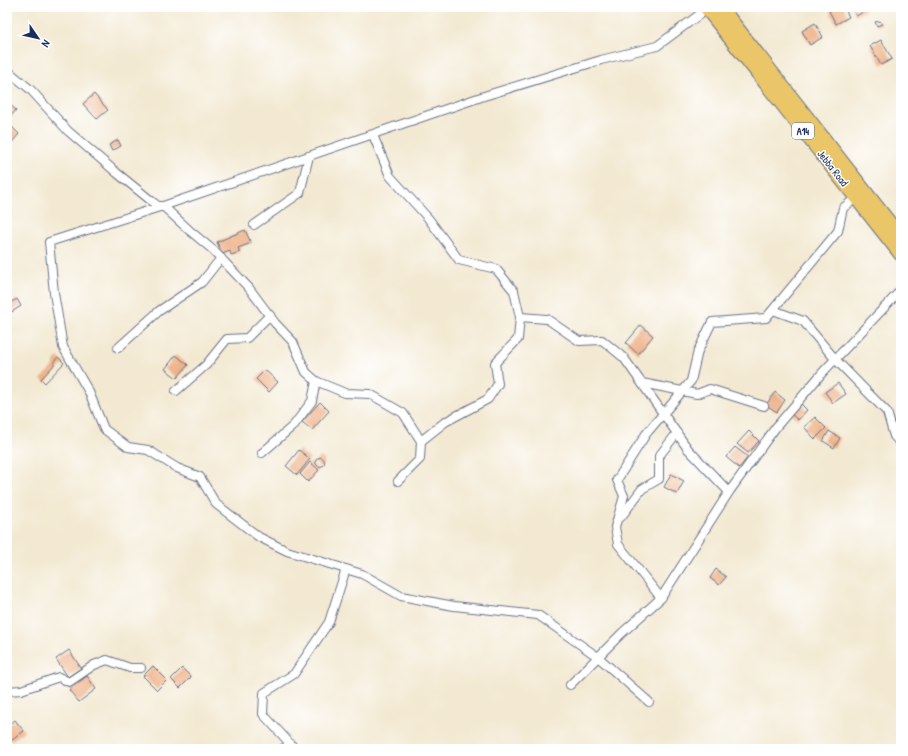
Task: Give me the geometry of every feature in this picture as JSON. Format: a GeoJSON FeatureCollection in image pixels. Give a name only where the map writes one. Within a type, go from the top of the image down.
{"type":"FeatureCollection","features":[{"type":"Feature","properties":{"kind":"highway","name":"Jebba Road"},"geometry":{"type":"LineString","coordinates":[[711,8],[856,198],[901,254]]}},
{"type":"Feature","properties":{"kind":"highway"},"geometry":{"type":"LineString","coordinates":[[711,8],[901,238]]}},
{"type":"Feature","properties":{"kind":"street"},"geometry":{"type":"LineString","coordinates":[[649,702],[598,658],[538,616],[454,606],[401,596],[362,574],[286,551],[259,537],[216,504],[200,477],[177,468],[148,450],[128,447],[104,429],[89,392],[63,347],[54,293],[49,242],[163,206],[576,67],[656,46],[711,8]]}},
{"type":"Feature","properties":{"kind":"street"},"geometry":{"type":"LineString","coordinates":[[7,70],[31,90],[68,131],[154,203],[158,206],[163,206],[221,258],[249,288],[293,342],[306,372],[316,380],[345,393],[370,394],[403,413],[421,441],[420,459],[398,481]]}},
{"type":"Feature","properties":{"kind":"street"},"geometry":{"type":"LineString","coordinates":[[373,135],[390,176],[428,218],[459,260],[496,268],[514,291],[520,317],[518,339],[495,363],[498,384],[488,399],[445,422],[421,441]]}},
{"type":"Feature","properties":{"kind":"street"},"geometry":{"type":"LineString","coordinates":[[254,225],[300,194],[309,156]]}},
{"type":"Feature","properties":{"kind":"street"},"geometry":{"type":"LineString","coordinates":[[661,598],[618,544],[615,528],[624,496],[617,480],[646,434],[691,381],[698,351],[712,322],[766,318],[838,231],[843,208],[856,198]]}},
{"type":"Feature","properties":{"kind":"street"},"geometry":{"type":"LineString","coordinates":[[118,348],[159,310],[202,282],[221,258]]}},
{"type":"Feature","properties":{"kind":"street"},"geometry":{"type":"LineString","coordinates":[[570,685],[622,633],[661,598],[729,492],[776,427],[835,360],[901,290]]}},
{"type":"Feature","properties":{"kind":"street"},"geometry":{"type":"LineString","coordinates":[[773,310],[803,322],[835,360],[887,412],[894,436],[901,444]]}},
{"type":"Feature","properties":{"kind":"street"},"geometry":{"type":"LineString","coordinates":[[176,391],[206,366],[227,339],[248,338],[270,315]]}},
{"type":"Feature","properties":{"kind":"street"},"geometry":{"type":"LineString","coordinates":[[520,317],[547,320],[579,341],[602,340],[624,358],[688,449],[729,492]]}},
{"type":"Feature","properties":{"kind":"street"},"geometry":{"type":"LineString","coordinates":[[262,453],[294,425],[312,400],[316,380]]}},
{"type":"Feature","properties":{"kind":"street"},"geometry":{"type":"LineString","coordinates":[[642,383],[697,394],[710,389],[764,406]]}},
{"type":"Feature","properties":{"kind":"street"},"geometry":{"type":"LineString","coordinates":[[617,522],[642,489],[659,479],[660,456],[677,433]]}},
{"type":"Feature","properties":{"kind":"street"},"geometry":{"type":"LineString","coordinates":[[282,749],[293,746],[263,714],[264,693],[294,674],[329,622],[346,569]]}},
{"type":"Feature","properties":{"kind":"street"},"geometry":{"type":"LineString","coordinates":[[7,691],[21,690],[59,677],[69,682],[94,665],[107,660],[130,668],[141,668]]}},
{"type":"Feature","properties":{"kind":"building"},"geometry":{"type":"Polygon","coordinates":[[[836,7],[844,7],[849,17],[836,24],[829,11],[836,7]]]}},
{"type":"Feature","properties":{"kind":"building"},"geometry":{"type":"Polygon","coordinates":[[[863,7],[865,11],[856,16],[853,10],[863,7]]]}},
{"type":"Feature","properties":{"kind":"building"},"geometry":{"type":"Polygon","coordinates":[[[880,21],[882,24],[877,26],[875,22],[880,21]]]}},
{"type":"Feature","properties":{"kind":"building"},"geometry":{"type":"Polygon","coordinates":[[[815,23],[823,37],[810,45],[802,31],[815,23]]]}},
{"type":"Feature","properties":{"kind":"building"},"geometry":{"type":"Polygon","coordinates":[[[881,40],[892,59],[881,65],[870,46],[881,40]]]}},
{"type":"Feature","properties":{"kind":"building"},"geometry":{"type":"Polygon","coordinates":[[[94,94],[108,110],[97,119],[83,104],[94,94]]]}},
{"type":"Feature","properties":{"kind":"building"},"geometry":{"type":"Polygon","coordinates":[[[7,102],[16,110],[7,121],[7,102]]]}},
{"type":"Feature","properties":{"kind":"building"},"geometry":{"type":"Polygon","coordinates":[[[10,125],[19,134],[12,142],[7,137],[7,128],[10,125]]]}},
{"type":"Feature","properties":{"kind":"building"},"geometry":{"type":"Polygon","coordinates":[[[118,140],[121,146],[112,151],[109,145],[118,140]]]}},
{"type":"Feature","properties":{"kind":"building"},"geometry":{"type":"Polygon","coordinates":[[[245,230],[251,243],[238,248],[240,252],[231,255],[230,251],[222,254],[217,242],[245,230]]]}},
{"type":"Feature","properties":{"kind":"building"},"geometry":{"type":"Polygon","coordinates":[[[17,299],[21,306],[7,315],[7,305],[17,299]]]}},
{"type":"Feature","properties":{"kind":"building"},"geometry":{"type":"Polygon","coordinates":[[[641,325],[653,336],[638,354],[626,343],[641,325]]]}},
{"type":"Feature","properties":{"kind":"building"},"geometry":{"type":"Polygon","coordinates":[[[176,355],[188,365],[177,378],[165,369],[176,355]]]}},
{"type":"Feature","properties":{"kind":"building"},"geometry":{"type":"Polygon","coordinates":[[[58,357],[64,363],[45,383],[41,379],[54,365],[54,361],[58,357]]]}},
{"type":"Feature","properties":{"kind":"building"},"geometry":{"type":"Polygon","coordinates":[[[265,370],[278,382],[269,392],[256,379],[265,370]]]}},
{"type":"Feature","properties":{"kind":"building"},"geometry":{"type":"Polygon","coordinates":[[[838,383],[846,394],[833,403],[825,392],[838,383]]]}},
{"type":"Feature","properties":{"kind":"building"},"geometry":{"type":"Polygon","coordinates":[[[775,392],[785,400],[777,412],[766,405],[775,392]]]}},
{"type":"Feature","properties":{"kind":"building"},"geometry":{"type":"Polygon","coordinates":[[[320,402],[329,411],[312,430],[302,422],[320,402]]]}},
{"type":"Feature","properties":{"kind":"building"},"geometry":{"type":"Polygon","coordinates":[[[801,404],[807,410],[798,420],[791,414],[801,404]]]}},
{"type":"Feature","properties":{"kind":"building"},"geometry":{"type":"Polygon","coordinates":[[[815,417],[826,428],[815,439],[804,427],[815,417]]]}},
{"type":"Feature","properties":{"kind":"building"},"geometry":{"type":"Polygon","coordinates":[[[749,431],[759,441],[748,453],[737,444],[749,431]]]}},
{"type":"Feature","properties":{"kind":"building"},"geometry":{"type":"Polygon","coordinates":[[[829,431],[840,438],[834,448],[823,441],[829,431]]]}},
{"type":"Feature","properties":{"kind":"building"},"geometry":{"type":"Polygon","coordinates":[[[735,447],[748,457],[739,468],[726,457],[735,447]]]}},
{"type":"Feature","properties":{"kind":"building"},"geometry":{"type":"Polygon","coordinates":[[[299,450],[310,459],[297,475],[286,466],[299,450]]]}},
{"type":"Feature","properties":{"kind":"building"},"geometry":{"type":"Polygon","coordinates":[[[320,457],[325,462],[320,467],[315,462],[320,457]]]}},
{"type":"Feature","properties":{"kind":"building"},"geometry":{"type":"Polygon","coordinates":[[[310,462],[319,470],[308,482],[300,474],[310,462]]]}},
{"type":"Feature","properties":{"kind":"building"},"geometry":{"type":"Polygon","coordinates":[[[671,474],[684,481],[677,494],[664,487],[671,474]]]}},
{"type":"Feature","properties":{"kind":"building"},"geometry":{"type":"Polygon","coordinates":[[[716,569],[726,577],[719,585],[710,578],[716,569]]]}},
{"type":"Feature","properties":{"kind":"building"},"geometry":{"type":"Polygon","coordinates":[[[69,650],[81,668],[68,677],[56,659],[69,650]]]}},
{"type":"Feature","properties":{"kind":"building"},"geometry":{"type":"Polygon","coordinates":[[[153,666],[167,680],[157,690],[143,676],[153,666]]]}},
{"type":"Feature","properties":{"kind":"building"},"geometry":{"type":"Polygon","coordinates":[[[182,668],[191,677],[180,688],[171,679],[182,668]]]}},
{"type":"Feature","properties":{"kind":"building"},"geometry":{"type":"Polygon","coordinates":[[[87,676],[96,689],[79,702],[69,690],[87,676]]]}},
{"type":"Feature","properties":{"kind":"building"},"geometry":{"type":"Polygon","coordinates":[[[15,720],[24,731],[11,741],[7,736],[7,726],[15,720]]]}}]}
